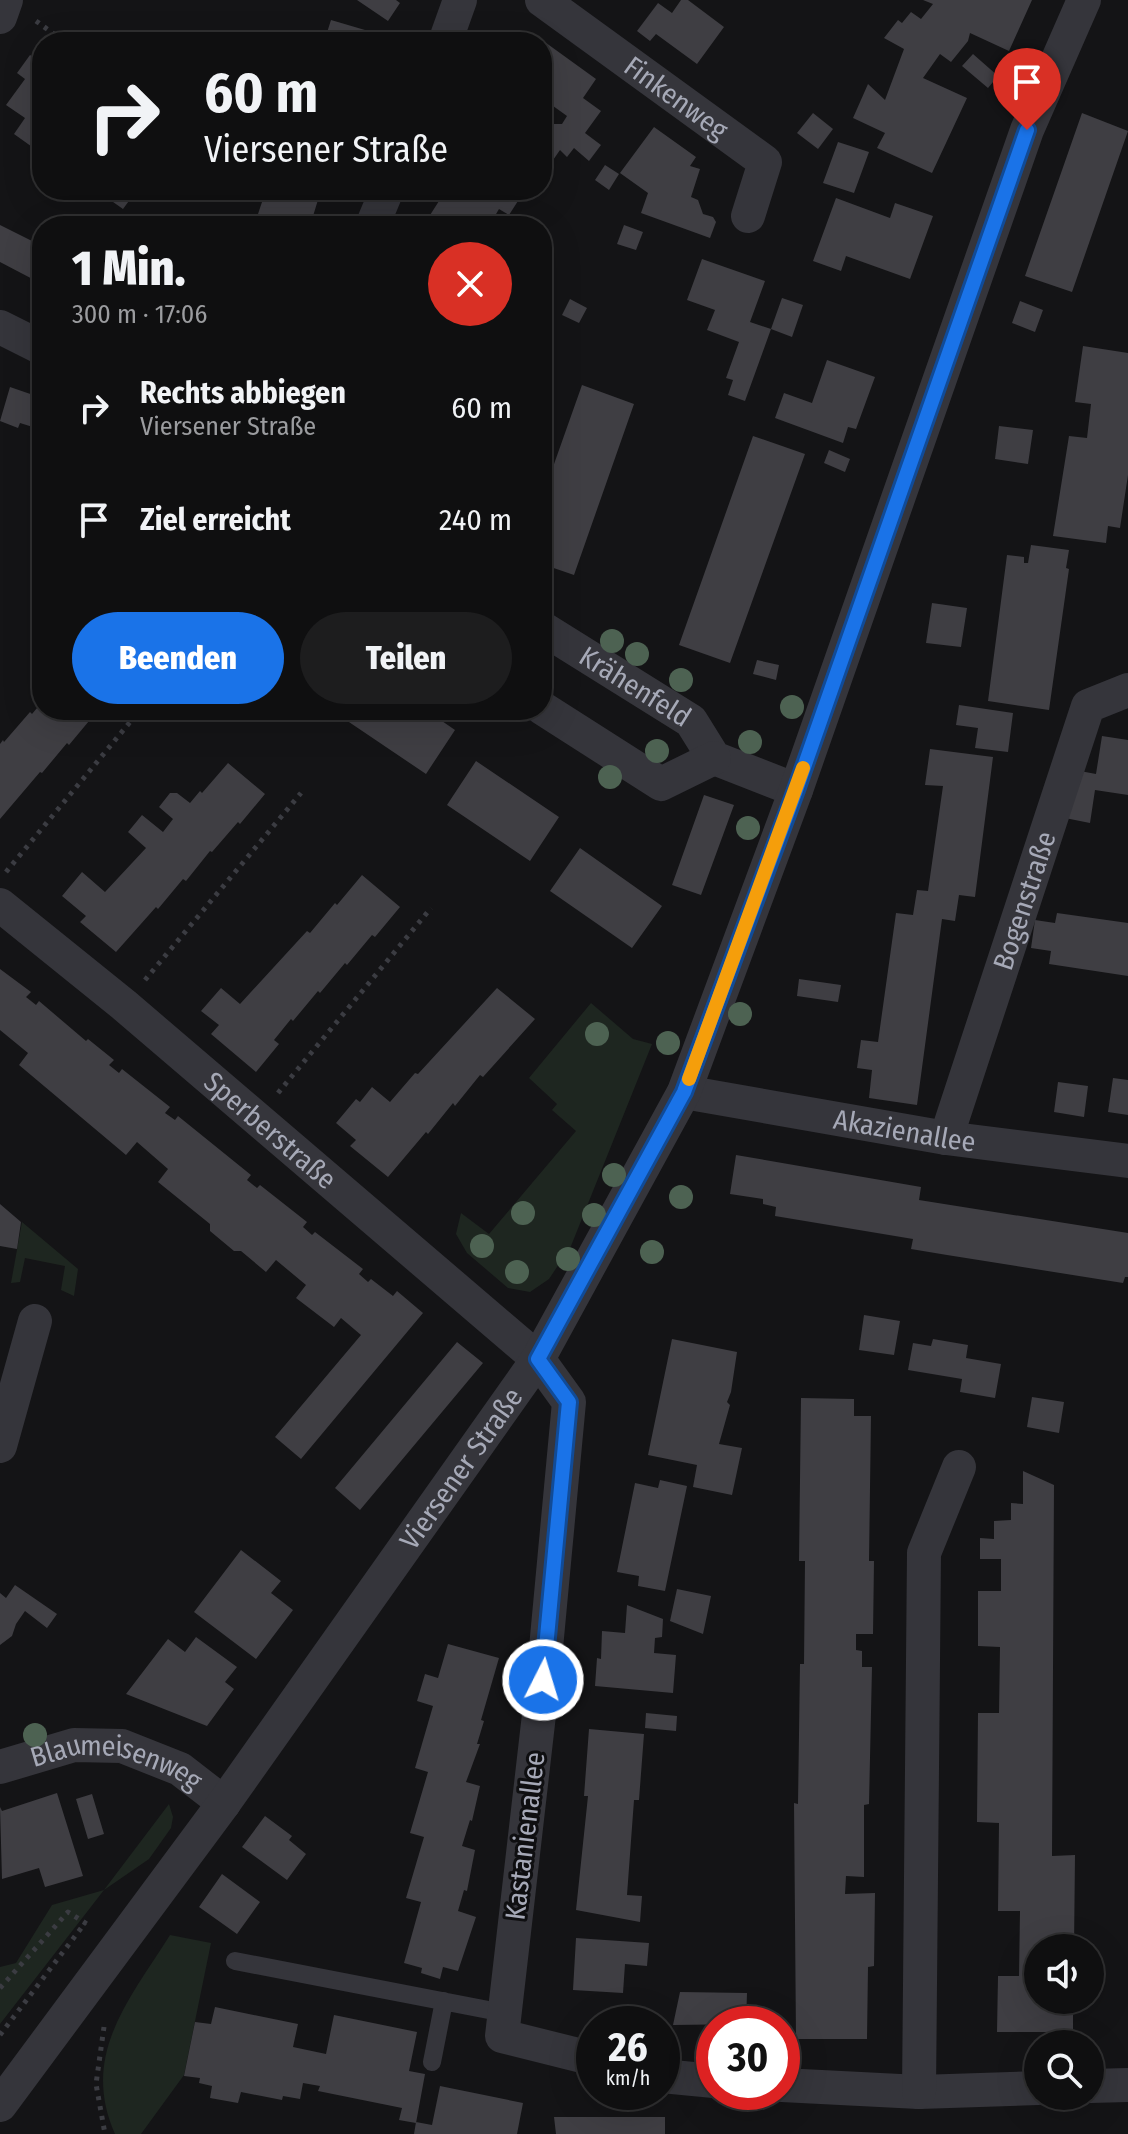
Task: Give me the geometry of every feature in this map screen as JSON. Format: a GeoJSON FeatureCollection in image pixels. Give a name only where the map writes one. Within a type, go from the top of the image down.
{"type":"FeatureCollection","features":[{"type":"Feature","properties":{"kind":"street"},"geometry":{"type":"LineString","coordinates":[[0,17],[6,0]]}},
{"type":"Feature","properties":{"kind":"street"},"geometry":{"type":"LineString","coordinates":[[449,32],[460,0]]}},
{"type":"Feature","properties":{"kind":"street","name":"Finkenweg"},"geometry":{"type":"LineString","coordinates":[[542,0],[765,162],[748,216]]}},
{"type":"Feature","properties":{"kind":"street","name":"Viersener Straße"},"geometry":{"type":"LineString","coordinates":[[0,2105],[224,1803],[538,1359],[684,1092],[796,790],[1027,130],[1084,0]]}},
{"type":"Feature","properties":{"kind":"street"},"geometry":{"type":"LineString","coordinates":[[0,327],[32,343]]}},
{"type":"Feature","properties":{"kind":"street","name":"Krähenfeld"},"geometry":{"type":"LineString","coordinates":[[552,634],[691,721],[714,758],[661,784],[552,714]]}},
{"type":"Feature","properties":{"kind":"street","name":"Bogenstraße"},"geometry":{"type":"LineString","coordinates":[[946,1138],[1088,706],[1128,690]]}},
{"type":"Feature","properties":{"kind":"street"},"geometry":{"type":"LineString","coordinates":[[714,758],[796,790]]}},
{"type":"Feature","properties":{"kind":"street","name":"Sperberstraße"},"geometry":{"type":"LineString","coordinates":[[0,905],[124,1005],[538,1359]]}},
{"type":"Feature","properties":{"kind":"street","name":"Akazienallee"},"geometry":{"type":"LineString","coordinates":[[684,1092],[946,1138],[1128,1161]]}},
{"type":"Feature","properties":{"kind":"street"},"geometry":{"type":"LineString","coordinates":[[0,1446],[35,1321]]}},
{"type":"Feature","properties":{"kind":"street","name":"Kastanienallee"},"geometry":{"type":"LineString","coordinates":[[504,2013],[543,1680],[569,1402],[538,1359]]}},
{"type":"Feature","properties":{"kind":"street"},"geometry":{"type":"LineString","coordinates":[[919,2092],[924,1553],[959,1467]]}},
{"type":"Feature","properties":{"kind":"street","name":"Blaumeisenweg"},"geometry":{"type":"LineString","coordinates":[[0,1767],[74,1745],[122,1746],[180,1769],[224,1803]]}},
{"type":"Feature","properties":{"kind":"street"},"geometry":{"type":"LineString","coordinates":[[504,2013],[502,2036],[576,2054]]}},
{"type":"Feature","properties":{"kind":"street"},"geometry":{"type":"LineString","coordinates":[[1104,2086],[1128,2085]]}},
{"type":"Feature","properties":{"kind":"street"},"geometry":{"type":"LineString","coordinates":[[800,2086],[919,2092],[1024,2088]]}},
{"type":"Feature","properties":{"kind":"lane"},"geometry":{"type":"LineString","coordinates":[[235,1961],[504,2013]]}},
{"type":"Feature","properties":{"kind":"lane"},"geometry":{"type":"LineString","coordinates":[[432,2062],[444,2001]]}},
{"type":"Feature","properties":{"kind":"path"},"geometry":{"type":"LineString","coordinates":[[0,879],[132,720]]}},
{"type":"Feature","properties":{"kind":"path"},"geometry":{"type":"LineString","coordinates":[[124,1005],[301,793]]}},
{"type":"Feature","properties":{"kind":"path"},"geometry":{"type":"LineString","coordinates":[[258,1119],[431,908]]}},
{"type":"Feature","properties":{"kind":"path"},"geometry":{"type":"LineString","coordinates":[[0,1988],[68,1912],[119,1945]]}},
{"type":"Feature","properties":{"kind":"path"},"geometry":{"type":"LineString","coordinates":[[0,2035],[85,1923]]}},
{"type":"Feature","properties":{"kind":"path"},"geometry":{"type":"LineString","coordinates":[[105,2134],[96,2084],[106,2015]]}},
{"type":"Feature","properties":{"kind":"shaded area"},"geometry":{"type":"Polygon","coordinates":[[[591,1003],[633,1039],[652,1044],[571,1246],[549,1279],[530,1292],[508,1288],[467,1253],[456,1234],[461,1213],[489,1234],[576,1131],[552,1110],[557,1104],[529,1078],[591,1003]]]}},
{"type":"Feature","properties":{"kind":"shaded area"},"geometry":{"type":"Polygon","coordinates":[[[22,1222],[78,1269],[74,1296],[61,1290],[65,1266],[25,1258],[20,1282],[11,1283],[22,1222]]]}},
{"type":"Feature","properties":{"kind":"shaded area"},"geometry":{"type":"Polygon","coordinates":[[[169,1804],[173,1817],[171,1828],[149,1859],[104,1890],[169,1804]]]}},
{"type":"Feature","properties":{"kind":"shaded area"},"geometry":{"type":"Polygon","coordinates":[[[104,1890],[0,2024],[0,1967],[16,1963],[52,1905],[104,1890]]]}},
{"type":"Feature","properties":{"kind":"shaded area"},"geometry":{"type":"Polygon","coordinates":[[[170,1935],[211,1943],[184,2075],[141,2134],[115,2134],[106,2105],[103,2079],[106,2053],[125,2006],[170,1935]]]}},
{"type":"Feature","properties":{"kind":"building"},"geometry":{"type":"Polygon","coordinates":[[[357,0],[396,0],[400,3],[388,21],[357,0]]]}},
{"type":"Feature","properties":{"kind":"building"},"geometry":{"type":"Polygon","coordinates":[[[681,0],[688,0],[724,27],[697,64],[656,34],[650,41],[637,31],[658,3],[672,13],[681,0]]]}},
{"type":"Feature","properties":{"kind":"building"},"geometry":{"type":"Polygon","coordinates":[[[923,0],[1032,0],[1009,51],[970,33],[968,41],[951,62],[940,54],[923,78],[967,98],[932,173],[877,148],[885,133],[853,118],[868,84],[885,100],[904,49],[884,38],[898,20],[902,23],[911,12],[921,19],[933,4],[923,0]]]}},
{"type":"Feature","properties":{"kind":"building"},"geometry":{"type":"Polygon","coordinates":[[[331,20],[372,32],[327,32],[331,20]]]}},
{"type":"Feature","properties":{"kind":"building"},"geometry":{"type":"Polygon","coordinates":[[[552,47],[596,79],[583,98],[601,111],[585,133],[601,145],[589,161],[574,148],[567,157],[560,150],[552,162],[552,124],[562,124],[567,116],[552,105],[552,47]]]}},
{"type":"Feature","properties":{"kind":"building"},"geometry":{"type":"Polygon","coordinates":[[[973,54],[998,76],[988,88],[962,66],[973,54]]]}},
{"type":"Feature","properties":{"kind":"building"},"geometry":{"type":"Polygon","coordinates":[[[32,56],[32,147],[14,134],[25,118],[6,105],[25,79],[17,73],[32,56]]]}},
{"type":"Feature","properties":{"kind":"building"},"geometry":{"type":"Polygon","coordinates":[[[813,113],[833,129],[818,149],[797,133],[813,113]]]}},
{"type":"Feature","properties":{"kind":"building"},"geometry":{"type":"Polygon","coordinates":[[[1082,113],[1128,131],[1072,292],[1025,276],[1082,113]]]}},
{"type":"Feature","properties":{"kind":"building"},"geometry":{"type":"Polygon","coordinates":[[[654,127],[696,157],[690,166],[700,169],[691,197],[698,200],[703,214],[713,217],[716,222],[710,238],[641,213],[648,193],[620,173],[654,127]]]}},
{"type":"Feature","properties":{"kind":"building"},"geometry":{"type":"Polygon","coordinates":[[[838,142],[869,152],[854,193],[823,183],[838,142]]]}},
{"type":"Feature","properties":{"kind":"building"},"geometry":{"type":"Polygon","coordinates":[[[605,165],[619,174],[609,190],[595,180],[605,165]]]}},
{"type":"Feature","properties":{"kind":"building"},"geometry":{"type":"Polygon","coordinates":[[[836,198],[890,218],[895,203],[933,216],[910,279],[846,256],[841,271],[813,261],[836,198]]]}},
{"type":"Feature","properties":{"kind":"building"},"geometry":{"type":"Polygon","coordinates":[[[110,200],[130,200],[123,209],[110,200]]]}},
{"type":"Feature","properties":{"kind":"building"},"geometry":{"type":"Polygon","coordinates":[[[263,200],[318,200],[313,216],[257,216],[263,200]]]}},
{"type":"Feature","properties":{"kind":"building"},"geometry":{"type":"Polygon","coordinates":[[[440,200],[519,200],[509,215],[499,209],[495,216],[429,216],[440,200]]]}},
{"type":"Feature","properties":{"kind":"building"},"geometry":{"type":"Polygon","coordinates":[[[0,225],[32,241],[32,279],[0,262],[0,225]]]}},
{"type":"Feature","properties":{"kind":"building"},"geometry":{"type":"Polygon","coordinates":[[[624,225],[643,232],[636,250],[617,244],[624,225]]]}},
{"type":"Feature","properties":{"kind":"building"},"geometry":{"type":"Polygon","coordinates":[[[702,259],[765,281],[750,322],[771,329],[745,401],[728,395],[733,380],[726,378],[739,342],[707,330],[715,310],[687,300],[702,259]]]}},
{"type":"Feature","properties":{"kind":"building"},"geometry":{"type":"Polygon","coordinates":[[[782,298],[803,305],[792,337],[771,329],[782,298]]]}},
{"type":"Feature","properties":{"kind":"building"},"geometry":{"type":"Polygon","coordinates":[[[570,299],[587,308],[579,323],[562,315],[570,299]]]}},
{"type":"Feature","properties":{"kind":"building"},"geometry":{"type":"Polygon","coordinates":[[[1020,301],[1043,310],[1035,332],[1012,323],[1020,301]]]}},
{"type":"Feature","properties":{"kind":"building"},"geometry":{"type":"Polygon","coordinates":[[[1083,346],[1128,353],[1128,475],[1120,528],[1108,526],[1106,543],[1053,536],[1069,436],[1087,438],[1091,404],[1075,402],[1083,346]]]}},
{"type":"Feature","properties":{"kind":"building"},"geometry":{"type":"Polygon","coordinates":[[[827,360],[875,377],[856,429],[848,427],[843,443],[775,418],[784,393],[812,403],[827,360]]]}},
{"type":"Feature","properties":{"kind":"building"},"geometry":{"type":"Polygon","coordinates":[[[582,385],[634,404],[574,575],[552,567],[552,470],[582,385]]]}},
{"type":"Feature","properties":{"kind":"building"},"geometry":{"type":"Polygon","coordinates":[[[10,387],[32,395],[32,427],[20,423],[18,428],[0,421],[10,387]]]}},
{"type":"Feature","properties":{"kind":"building"},"geometry":{"type":"Polygon","coordinates":[[[999,426],[1033,430],[1028,464],[995,459],[999,426]]]}},
{"type":"Feature","properties":{"kind":"building"},"geometry":{"type":"Polygon","coordinates":[[[753,436],[805,454],[730,663],[679,645],[753,436]]]}},
{"type":"Feature","properties":{"kind":"building"},"geometry":{"type":"Polygon","coordinates":[[[829,450],[850,459],[845,472],[824,463],[829,450]]]}},
{"type":"Feature","properties":{"kind":"building"},"geometry":{"type":"Polygon","coordinates":[[[1031,545],[1069,550],[1049,710],[988,701],[1007,555],[1024,557],[1024,563],[1028,563],[1031,545]]]}},
{"type":"Feature","properties":{"kind":"building"},"geometry":{"type":"Polygon","coordinates":[[[932,603],[967,608],[961,647],[926,643],[932,603]]]}},
{"type":"Feature","properties":{"kind":"building"},"geometry":{"type":"Polygon","coordinates":[[[757,660],[779,665],[776,680],[753,674],[757,660]]]}},
{"type":"Feature","properties":{"kind":"building"},"geometry":{"type":"Polygon","coordinates":[[[959,705],[1013,713],[1008,752],[975,748],[978,728],[956,725],[959,705]]]}},
{"type":"Feature","properties":{"kind":"building"},"geometry":{"type":"Polygon","coordinates":[[[30,712],[32,720],[90,720],[0,819],[0,744],[30,712]]]}},
{"type":"Feature","properties":{"kind":"building"},"geometry":{"type":"Polygon","coordinates":[[[346,720],[440,720],[455,730],[426,774],[346,720]]]}},
{"type":"Feature","properties":{"kind":"building"},"geometry":{"type":"Polygon","coordinates":[[[1102,736],[1128,740],[1128,795],[1095,790],[1090,823],[1065,818],[1080,771],[1096,774],[1102,736]]]}},
{"type":"Feature","properties":{"kind":"building"},"geometry":{"type":"Polygon","coordinates":[[[930,749],[993,757],[975,897],[959,895],[955,921],[942,919],[917,1105],[869,1098],[872,1070],[857,1068],[861,1040],[878,1042],[896,913],[913,915],[917,890],[928,891],[943,786],[925,785],[930,749]]]}},
{"type":"Feature","properties":{"kind":"building"},"geometry":{"type":"Polygon","coordinates":[[[476,761],[559,817],[530,861],[447,805],[476,761]]]}},
{"type":"Feature","properties":{"kind":"building"},"geometry":{"type":"Polygon","coordinates":[[[228,763],[265,794],[116,952],[80,922],[86,916],[62,896],[82,872],[105,892],[146,848],[128,832],[142,815],[163,832],[173,819],[159,807],[170,793],[177,793],[190,803],[228,763]]]}},
{"type":"Feature","properties":{"kind":"building"},"geometry":{"type":"Polygon","coordinates":[[[704,795],[734,805],[701,895],[672,885],[704,795]]]}},
{"type":"Feature","properties":{"kind":"building"},"geometry":{"type":"Polygon","coordinates":[[[580,848],[662,906],[632,948],[550,891],[580,848]]]}},
{"type":"Feature","properties":{"kind":"building"},"geometry":{"type":"Polygon","coordinates":[[[362,875],[400,907],[375,937],[372,935],[293,1021],[291,1019],[274,1040],[279,1044],[256,1072],[211,1034],[219,1025],[201,1011],[221,988],[240,1004],[307,931],[310,933],[335,903],[337,905],[362,875]]]}},
{"type":"Feature","properties":{"kind":"building"},"geometry":{"type":"Polygon","coordinates":[[[1057,913],[1128,923],[1128,976],[1049,964],[1051,951],[1031,948],[1035,920],[1055,923],[1057,913]]]}},
{"type":"Feature","properties":{"kind":"building"},"geometry":{"type":"Polygon","coordinates":[[[0,969],[31,992],[26,997],[36,1005],[39,1001],[114,1060],[109,1065],[119,1073],[122,1069],[170,1107],[165,1113],[175,1120],[178,1116],[251,1175],[247,1180],[257,1188],[260,1185],[307,1222],[303,1227],[312,1235],[315,1232],[363,1269],[359,1274],[368,1282],[371,1279],[393,1296],[397,1291],[423,1313],[301,1459],[275,1437],[361,1335],[341,1318],[334,1327],[296,1298],[306,1285],[276,1260],[266,1272],[241,1251],[234,1251],[210,1231],[210,1224],[158,1182],[168,1169],[137,1142],[126,1155],[19,1065],[28,1053],[0,1030],[0,969]]]}},
{"type":"Feature","properties":{"kind":"building"},"geometry":{"type":"Polygon","coordinates":[[[799,979],[841,985],[838,1002],[797,996],[799,979]]]}},
{"type":"Feature","properties":{"kind":"building"},"geometry":{"type":"Polygon","coordinates":[[[497,988],[535,1019],[483,1077],[480,1075],[455,1106],[453,1103],[428,1134],[426,1132],[388,1177],[350,1146],[356,1140],[336,1123],[356,1099],[360,1102],[372,1087],[390,1102],[497,988]]]}},
{"type":"Feature","properties":{"kind":"building"},"geometry":{"type":"Polygon","coordinates":[[[1113,1078],[1128,1080],[1128,1115],[1108,1112],[1113,1078]]]}},
{"type":"Feature","properties":{"kind":"building"},"geometry":{"type":"Polygon","coordinates":[[[1058,1082],[1088,1086],[1084,1117],[1054,1112],[1058,1082]]]}},
{"type":"Feature","properties":{"kind":"building"},"geometry":{"type":"Polygon","coordinates":[[[736,1155],[921,1187],[919,1200],[1128,1233],[1128,1277],[1123,1283],[911,1249],[913,1239],[775,1216],[776,1207],[763,1204],[763,1199],[730,1194],[736,1155]]]}},
{"type":"Feature","properties":{"kind":"building"},"geometry":{"type":"Polygon","coordinates":[[[0,1204],[21,1222],[17,1249],[0,1246],[0,1204]]]}},
{"type":"Feature","properties":{"kind":"building"},"geometry":{"type":"Polygon","coordinates":[[[864,1315],[900,1321],[894,1355],[859,1350],[864,1315]]]}},
{"type":"Feature","properties":{"kind":"building"},"geometry":{"type":"Polygon","coordinates":[[[672,1339],[737,1352],[727,1402],[730,1405],[719,1444],[742,1448],[732,1495],[693,1487],[697,1465],[648,1455],[672,1339]]]}},
{"type":"Feature","properties":{"kind":"building"},"geometry":{"type":"Polygon","coordinates":[[[933,1339],[968,1345],[966,1358],[1001,1364],[995,1398],[960,1392],[962,1379],[908,1370],[913,1343],[931,1346],[933,1339]]]}},
{"type":"Feature","properties":{"kind":"building"},"geometry":{"type":"Polygon","coordinates":[[[457,1342],[483,1363],[360,1510],[335,1488],[457,1342]]]}},
{"type":"Feature","properties":{"kind":"building"},"geometry":{"type":"Polygon","coordinates":[[[1032,1397],[1064,1402],[1059,1433],[1027,1427],[1032,1397]]]}},
{"type":"Feature","properties":{"kind":"building"},"geometry":{"type":"Polygon","coordinates":[[[801,1398],[854,1399],[854,1416],[871,1416],[869,1561],[874,1561],[873,1634],[856,1634],[856,1650],[862,1651],[862,1667],[872,1667],[869,1804],[864,1805],[864,1877],[846,1876],[845,1894],[875,1893],[874,1966],[868,1967],[867,2039],[800,2039],[800,2006],[796,2006],[794,1803],[798,1804],[805,1561],[799,1561],[801,1398]]]}},
{"type":"Feature","properties":{"kind":"building"},"geometry":{"type":"Polygon","coordinates":[[[1023,1471],[1054,1485],[1052,1856],[1075,1855],[1074,1934],[1024,1934],[1024,2014],[1073,2014],[1073,2030],[997,2032],[998,1976],[1019,1976],[1020,1911],[998,1911],[999,1823],[977,1822],[978,1713],[999,1713],[1000,1647],[978,1646],[978,1591],[1001,1591],[1001,1559],[980,1559],[980,1538],[994,1539],[994,1521],[1011,1520],[1011,1503],[1023,1504],[1023,1471]]]}},
{"type":"Feature","properties":{"kind":"building"},"geometry":{"type":"Polygon","coordinates":[[[660,1480],[687,1486],[665,1591],[638,1586],[639,1576],[617,1572],[635,1483],[658,1488],[660,1480]]]}},
{"type":"Feature","properties":{"kind":"building"},"geometry":{"type":"Polygon","coordinates":[[[241,1550],[281,1581],[271,1593],[293,1610],[256,1659],[194,1612],[241,1550]]]}},
{"type":"Feature","properties":{"kind":"building"},"geometry":{"type":"Polygon","coordinates":[[[15,1585],[57,1614],[47,1628],[25,1611],[12,1636],[0,1645],[0,1593],[6,1598],[15,1585]]]}},
{"type":"Feature","properties":{"kind":"building"},"geometry":{"type":"Polygon","coordinates":[[[677,1589],[711,1596],[703,1634],[670,1621],[677,1589]]]}},
{"type":"Feature","properties":{"kind":"building"},"geometry":{"type":"Polygon","coordinates":[[[627,1605],[663,1619],[662,1637],[655,1638],[654,1653],[676,1655],[673,1693],[595,1686],[597,1658],[601,1659],[602,1631],[625,1633],[627,1605]]]}},
{"type":"Feature","properties":{"kind":"building"},"geometry":{"type":"Polygon","coordinates":[[[196,1637],[237,1667],[225,1682],[234,1689],[207,1726],[126,1694],[168,1639],[185,1652],[196,1637]]]}},
{"type":"Feature","properties":{"kind":"building"},"geometry":{"type":"Polygon","coordinates":[[[448,1644],[499,1658],[481,1720],[484,1721],[477,1744],[480,1744],[466,1782],[480,1786],[462,1846],[475,1850],[467,1891],[464,1890],[458,1911],[476,1917],[458,1971],[443,1967],[440,1979],[421,1973],[422,1968],[404,1963],[421,1902],[406,1898],[424,1837],[410,1833],[428,1772],[415,1768],[433,1706],[417,1701],[425,1674],[438,1678],[448,1644]]]}},
{"type":"Feature","properties":{"kind":"building"},"geometry":{"type":"Polygon","coordinates":[[[646,1713],[677,1716],[676,1731],[645,1728],[646,1713]]]}},
{"type":"Feature","properties":{"kind":"building"},"geometry":{"type":"Polygon","coordinates":[[[589,1729],[644,1734],[639,1800],[634,1800],[627,1895],[642,1896],[640,1922],[576,1910],[588,1796],[584,1796],[589,1729]]]}},
{"type":"Feature","properties":{"kind":"building"},"geometry":{"type":"Polygon","coordinates":[[[57,1793],[83,1876],[45,1887],[39,1868],[2,1879],[0,1807],[2,1811],[57,1793]]]}},
{"type":"Feature","properties":{"kind":"building"},"geometry":{"type":"Polygon","coordinates":[[[92,1794],[104,1834],[88,1839],[76,1799],[92,1794]]]}},
{"type":"Feature","properties":{"kind":"building"},"geometry":{"type":"Polygon","coordinates":[[[265,1816],[292,1836],[289,1840],[306,1854],[287,1880],[242,1847],[265,1816]]]}},
{"type":"Feature","properties":{"kind":"building"},"geometry":{"type":"Polygon","coordinates":[[[222,1874],[260,1902],[237,1934],[199,1907],[222,1874]]]}},
{"type":"Feature","properties":{"kind":"building"},"geometry":{"type":"Polygon","coordinates":[[[576,1938],[649,1943],[647,1966],[625,1964],[623,1993],[573,1990],[576,1938]]]}},
{"type":"Feature","properties":{"kind":"building"},"geometry":{"type":"Polygon","coordinates":[[[680,1992],[747,1993],[747,2006],[696,2006],[696,2025],[680,2025],[680,2006],[677,2006],[680,1992]]]}},
{"type":"Feature","properties":{"kind":"building"},"geometry":{"type":"Polygon","coordinates":[[[215,2007],[298,2024],[293,2047],[326,2054],[334,2015],[417,2032],[409,2071],[425,2074],[416,2123],[399,2120],[402,2108],[318,2091],[320,2086],[303,2083],[300,2099],[283,2096],[282,2100],[241,2092],[238,2103],[210,2098],[212,2086],[199,2083],[200,2078],[184,2076],[195,2022],[211,2024],[215,2007]]]}},
{"type":"Feature","properties":{"kind":"building"},"geometry":{"type":"Polygon","coordinates":[[[440,2086],[523,2103],[517,2134],[414,2134],[416,2122],[432,2125],[440,2086]]]}},
{"type":"Feature","properties":{"kind":"building"},"geometry":{"type":"Polygon","coordinates":[[[554,2117],[665,2117],[665,2134],[556,2134],[554,2117]]]}},
{"type":"Feature","properties":{"kind":"slow traffic"},"geometry":{"type":"LineString","coordinates":[[689,1079],[803,768]]}},
{"type":"Feature","properties":{"kind":"route"},"geometry":{"type":"LineString","coordinates":[[543,1680],[569,1402],[538,1359],[684,1092],[796,790],[1027,130]]}}]}
